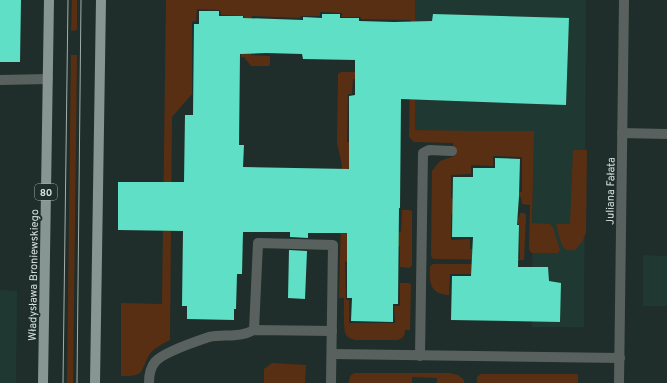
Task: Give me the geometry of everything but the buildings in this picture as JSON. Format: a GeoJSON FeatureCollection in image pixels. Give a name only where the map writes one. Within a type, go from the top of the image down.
{"type":"FeatureCollection","features":[{"type":"Feature","properties":{"kind":"main road","name":"Władysława Broniewskiego"},"geometry":{"type":"LineString","coordinates":[[43,383],[49,0]]}},
{"type":"Feature","properties":{"kind":"main road"},"geometry":{"type":"LineString","coordinates":[[95,383],[101,0]]}},
{"type":"Feature","properties":{"kind":"street","name":"Juliana Fałata"},"geometry":{"type":"LineString","coordinates":[[619,383],[624,0]]}},
{"type":"Feature","properties":{"kind":"street"},"geometry":{"type":"LineString","coordinates":[[0,80],[48,79]]}},
{"type":"Feature","properties":{"kind":"street"},"geometry":{"type":"LineString","coordinates":[[622,133],[667,134]]}},
{"type":"Feature","properties":{"kind":"street"},"geometry":{"type":"LineString","coordinates":[[420,356],[423,153],[429,150],[452,151]]}},
{"type":"Feature","properties":{"kind":"street"},"geometry":{"type":"LineString","coordinates":[[254,330],[258,243],[333,245],[331,383]]}},
{"type":"Feature","properties":{"kind":"street"},"geometry":{"type":"LineString","coordinates":[[149,383],[153,364],[160,357],[209,337],[235,336],[254,330],[332,331]]}},
{"type":"Feature","properties":{"kind":"street"},"geometry":{"type":"LineString","coordinates":[[332,354],[620,358]]}},
{"type":"Feature","properties":{"kind":"shaded area"},"geometry":{"type":"Polygon","coordinates":[[[72,0],[77,0],[77,30],[71,31],[72,0]]]}},
{"type":"Feature","properties":{"kind":"shaded area"},"geometry":{"type":"Polygon","coordinates":[[[166,0],[415,0],[415,130],[534,131],[532,223],[550,224],[553,227],[560,250],[558,253],[532,253],[530,251],[530,205],[522,204],[521,197],[518,197],[517,192],[522,192],[522,157],[493,156],[493,166],[471,165],[471,174],[451,175],[451,198],[454,199],[454,214],[451,214],[451,240],[470,239],[470,249],[492,250],[492,258],[520,259],[519,224],[516,224],[516,218],[519,218],[520,213],[524,213],[526,215],[524,260],[433,259],[431,256],[432,171],[440,161],[454,156],[453,143],[414,142],[409,137],[411,20],[361,19],[361,17],[342,17],[342,13],[320,12],[320,16],[301,16],[300,18],[252,16],[251,55],[270,56],[270,64],[269,66],[251,66],[244,57],[241,57],[241,42],[244,42],[244,16],[221,15],[220,10],[197,9],[196,21],[192,22],[192,94],[172,117],[170,340],[158,346],[151,353],[141,372],[133,376],[121,376],[121,303],[162,304],[166,0]]]}},
{"type":"Feature","properties":{"kind":"shaded area"},"geometry":{"type":"Polygon","coordinates":[[[414,0],[586,0],[584,327],[532,327],[533,133],[415,130],[414,0]]]}},
{"type":"Feature","properties":{"kind":"shaded area"},"geometry":{"type":"Polygon","coordinates":[[[71,55],[77,55],[73,383],[67,383],[71,55]]]}},
{"type":"Feature","properties":{"kind":"shaded area"},"geometry":{"type":"Polygon","coordinates":[[[341,72],[400,72],[398,80],[353,79],[352,94],[348,94],[347,142],[352,142],[352,184],[342,184],[342,165],[337,143],[338,74],[341,72]]]}},
{"type":"Feature","properties":{"kind":"shaded area"},"geometry":{"type":"Polygon","coordinates":[[[573,150],[587,150],[586,233],[582,242],[575,250],[567,250],[563,247],[556,224],[570,224],[573,150]]]}},
{"type":"Feature","properties":{"kind":"shaded area"},"geometry":{"type":"Polygon","coordinates":[[[402,210],[412,211],[412,266],[409,268],[400,267],[400,246],[396,246],[396,232],[401,232],[402,210]]]}},
{"type":"Feature","properties":{"kind":"shaded area"},"geometry":{"type":"Polygon","coordinates":[[[341,219],[352,219],[350,261],[345,262],[346,300],[349,300],[349,323],[395,323],[394,306],[400,306],[400,283],[411,284],[410,330],[405,330],[402,338],[398,340],[355,340],[346,335],[344,323],[344,298],[339,298],[341,219]]]}},
{"type":"Feature","properties":{"kind":"shaded area"},"geometry":{"type":"Polygon","coordinates":[[[643,255],[667,256],[667,306],[643,306],[643,255]]]}},
{"type":"Feature","properties":{"kind":"shaded area"},"geometry":{"type":"Polygon","coordinates":[[[433,264],[471,264],[473,266],[473,274],[450,274],[449,295],[443,294],[434,290],[432,286],[430,266],[433,264]]]}},
{"type":"Feature","properties":{"kind":"shaded area"},"geometry":{"type":"Polygon","coordinates":[[[0,290],[17,291],[16,383],[0,383],[0,290]]]}},
{"type":"Feature","properties":{"kind":"shaded area"},"geometry":{"type":"Polygon","coordinates":[[[272,363],[306,365],[305,383],[264,383],[264,369],[272,363]]]}},
{"type":"Feature","properties":{"kind":"shaded area"},"geometry":{"type":"Polygon","coordinates":[[[355,373],[449,373],[458,375],[464,380],[464,383],[437,383],[437,378],[412,377],[412,383],[349,383],[350,376],[355,373]]]}},
{"type":"Feature","properties":{"kind":"shaded area"},"geometry":{"type":"Polygon","coordinates":[[[481,374],[578,374],[578,383],[477,383],[477,377],[481,374]]]}},
{"type":"Feature","properties":{"kind":"tram line"},"geometry":{"type":"LineString","coordinates":[[63,383],[68,0]]}},
{"type":"Feature","properties":{"kind":"tram line"},"geometry":{"type":"LineString","coordinates":[[77,383],[81,0]]}}]}
